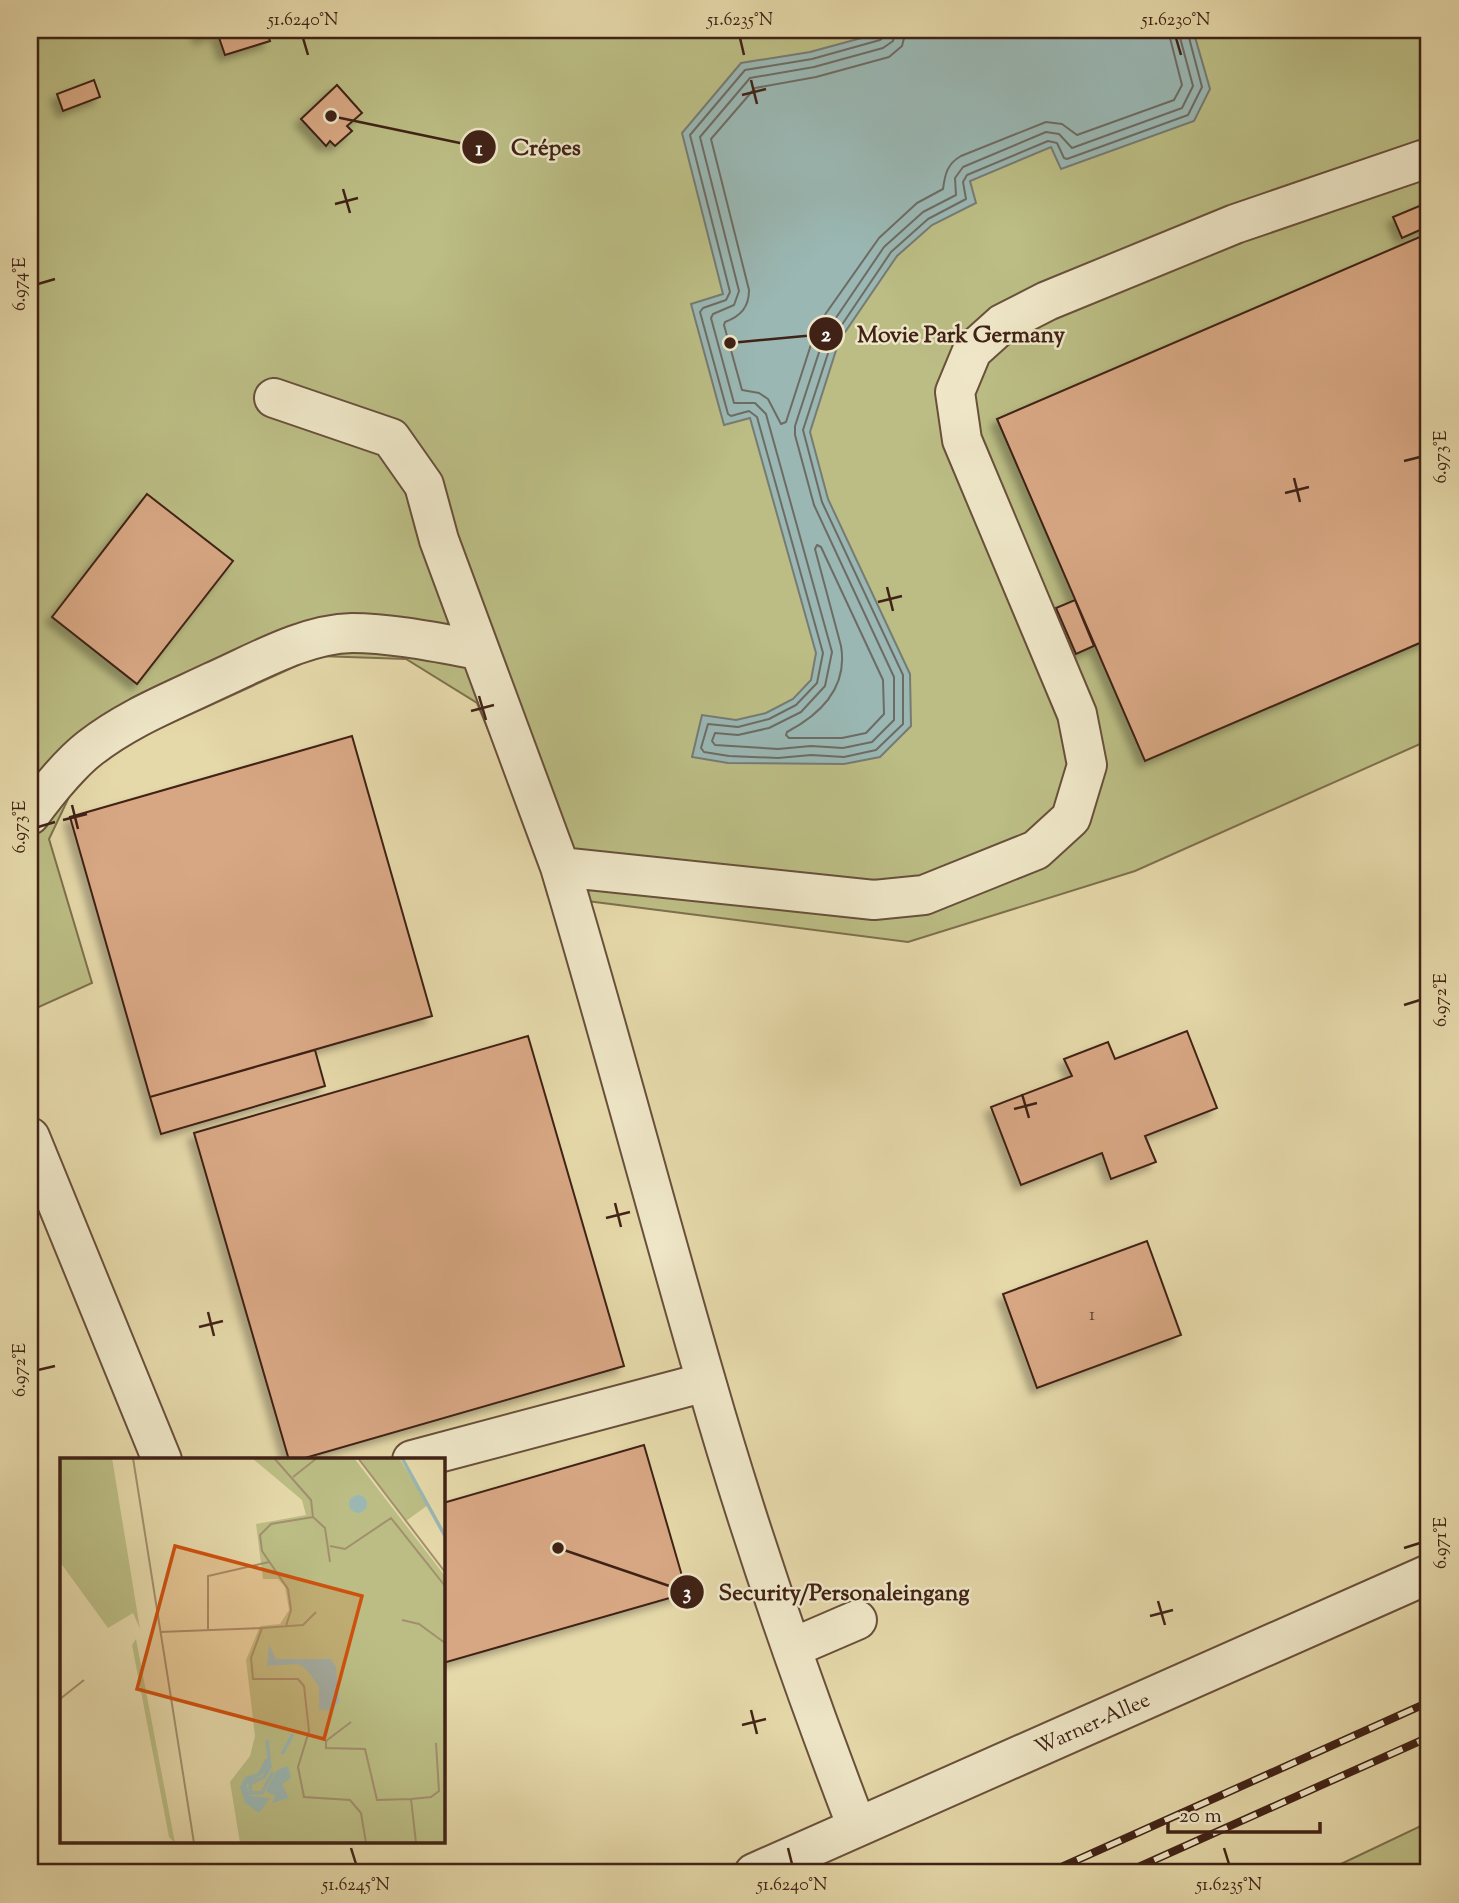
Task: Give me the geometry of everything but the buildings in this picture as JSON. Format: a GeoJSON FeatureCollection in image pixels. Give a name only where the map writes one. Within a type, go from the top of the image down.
{"type":"FeatureCollection","features":[{"type":"Feature","properties":{"kind":"street"},"geometry":{"type":"LineString","coordinates":[[560,867],[874,900],[924,895],[1036,850],[1072,818],[1087,765],[1077,714],[962,440],[955,392],[972,351],[1002,324],[1047,301],[1235,224],[1429,159]]}},
{"type":"Feature","properties":{"kind":"street"},"geometry":{"type":"LineString","coordinates":[[274,398],[391,438],[424,485],[439,540],[560,867],[706,1382],[792,1648],[857,1827]]}},
{"type":"Feature","properties":{"kind":"street"},"geometry":{"type":"LineString","coordinates":[[30,815],[43,796],[88,749],[128,721],[262,660],[313,640],[352,633],[421,640],[479,650]]}},
{"type":"Feature","properties":{"kind":"street"},"geometry":{"type":"LineString","coordinates":[[30,1137],[161,1458]]}},
{"type":"Feature","properties":{"kind":"street"},"geometry":{"type":"LineString","coordinates":[[420,1458],[706,1382]]}},
{"type":"Feature","properties":{"kind":"street","name":"Warner-Allee"},"geometry":{"type":"LineString","coordinates":[[754,1873],[1429,1574]]}},
{"type":"Feature","properties":{"kind":"street"},"geometry":{"type":"LineString","coordinates":[[792,1648],[857,1620]]}},
{"type":"Feature","properties":{"kind":"green space"},"geometry":{"type":"Polygon","coordinates":[[[30,30],[1429,30],[1429,740],[1135,871],[908,942],[548,896],[530,830],[477,703],[406,659],[318,656],[112,750],[69,797],[49,839],[92,983],[30,1011],[30,30]]]}},
{"type":"Feature","properties":{"kind":"green space"},"geometry":{"type":"Polygon","coordinates":[[[1429,1822],[1429,1873],[1322,1873],[1429,1822]]]}},
{"type":"Feature","properties":{"kind":"water"},"geometry":{"type":"Polygon","coordinates":[[[891,30],[1193,30],[1210,89],[1194,121],[1061,169],[1051,147],[970,181],[976,203],[932,225],[897,256],[839,341],[810,432],[828,499],[910,674],[911,726],[880,757],[844,764],[728,763],[692,757],[702,715],[736,720],[766,713],[793,699],[811,680],[816,653],[750,418],[724,425],[691,304],[723,294],[682,133],[741,63],[810,52],[891,30]]]}},
{"type":"Feature","properties":{"kind":"railway"},"geometry":{"type":"LineString","coordinates":[[1048,1873],[1429,1702]]}},
{"type":"Feature","properties":{"kind":"railway"},"geometry":{"type":"LineString","coordinates":[[1125,1873],[1429,1737]]}},
{"type":"Feature","properties":{"kind":"place","name":"Crépes"},"geometry":{"type":"Point","coordinates":[331,116]}},
{"type":"Feature","properties":{"kind":"place","name":"Movie Park Germany"},"geometry":{"type":"Point","coordinates":[730,343]}},
{"type":"Feature","properties":{"kind":"place","name":"Security/Personaleingang"},"geometry":{"type":"Point","coordinates":[558,1548]}}]}
